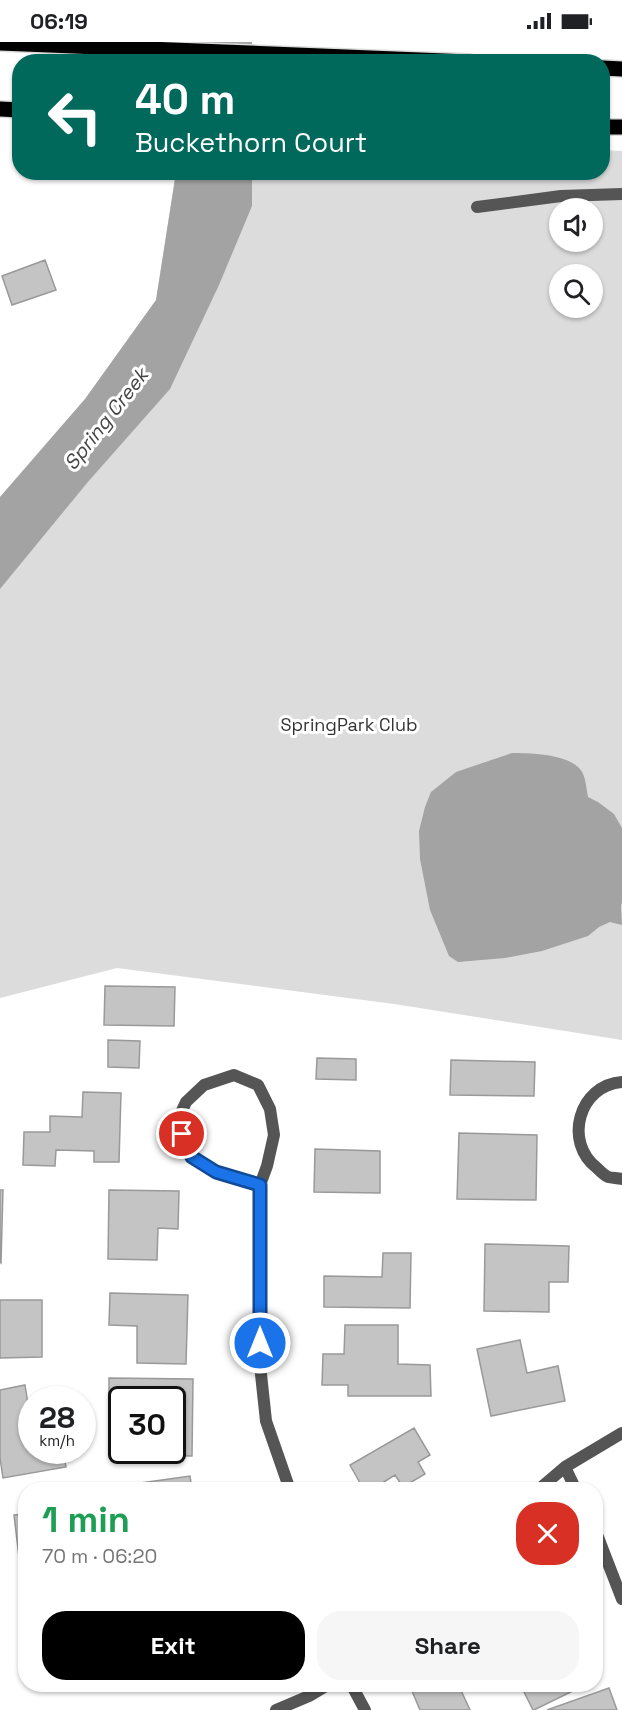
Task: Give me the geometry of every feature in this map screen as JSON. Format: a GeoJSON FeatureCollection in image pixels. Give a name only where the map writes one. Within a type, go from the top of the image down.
{"type":"FeatureCollection","features":[{"type":"Feature","properties":{"kind":"main road"},"geometry":{"type":"LineString","coordinates":[[0,43],[294,54]]}},
{"type":"Feature","properties":{"kind":"street"},"geometry":{"type":"LineString","coordinates":[[477,207],[561,196],[622,194]]}},
{"type":"Feature","properties":{"kind":"street"},"geometry":{"type":"LineString","coordinates":[[260,1185],[216,1172],[192,1157],[182,1134],[180,1114],[186,1102],[204,1085],[234,1075],[258,1085],[270,1109],[274,1135],[260,1185],[260,1365],[266,1421],[287,1482]]}},
{"type":"Feature","properties":{"kind":"street"},"geometry":{"type":"LineString","coordinates":[[622,1082],[611,1083],[591,1095],[579,1116],[578,1140],[588,1162],[608,1176],[622,1179]]}},
{"type":"Feature","properties":{"kind":"street"},"geometry":{"type":"LineString","coordinates":[[547,1482],[565,1467],[622,1433]]}},
{"type":"Feature","properties":{"kind":"street"},"geometry":{"type":"LineString","coordinates":[[565,1467],[572,1482]]}},
{"type":"Feature","properties":{"kind":"street"},"geometry":{"type":"LineString","coordinates":[[603,1550],[622,1599]]}},
{"type":"Feature","properties":{"kind":"street"},"geometry":{"type":"LineString","coordinates":[[276,1710],[316,1692]]}},
{"type":"Feature","properties":{"kind":"street"},"geometry":{"type":"LineString","coordinates":[[355,1692],[365,1710]]}},
{"type":"Feature","properties":{"kind":"green space","name":"SpringPark Club"},"geometry":{"type":"Polygon","coordinates":[[[610,150],[622,151],[622,1040],[394,1004],[117,968],[0,998],[0,497],[85,399],[156,300],[175,180],[610,180],[610,150]]]}},
{"type":"Feature","properties":{"kind":"water"},"geometry":{"type":"Polygon","coordinates":[[[176,42],[252,42],[252,54],[177,54],[176,42]]]}},
{"type":"Feature","properties":{"kind":"water","name":"Spring Creek"},"geometry":{"type":"Polygon","coordinates":[[[175,180],[252,180],[252,206],[219,285],[170,389],[87,483],[0,589],[0,497],[85,399],[156,300],[175,180]]]}},
{"type":"Feature","properties":{"kind":"water"},"geometry":{"type":"Polygon","coordinates":[[[512,753],[548,755],[574,764],[584,775],[588,797],[614,814],[622,828],[622,925],[610,922],[588,936],[542,951],[505,958],[458,962],[449,956],[430,910],[420,859],[419,831],[425,807],[431,792],[456,772],[512,753]]]}},
{"type":"Feature","properties":{"kind":"building"},"geometry":{"type":"Polygon","coordinates":[[[45,260],[56,290],[12,305],[2,276],[45,260]]]}},
{"type":"Feature","properties":{"kind":"building"},"geometry":{"type":"Polygon","coordinates":[[[105,986],[175,987],[174,1026],[104,1025],[105,986]]]}},
{"type":"Feature","properties":{"kind":"building"},"geometry":{"type":"Polygon","coordinates":[[[108,1040],[140,1041],[139,1068],[108,1067],[108,1040]]]}},
{"type":"Feature","properties":{"kind":"building"},"geometry":{"type":"Polygon","coordinates":[[[317,1058],[356,1059],[356,1080],[316,1079],[317,1058]]]}},
{"type":"Feature","properties":{"kind":"building"},"geometry":{"type":"Polygon","coordinates":[[[451,1060],[535,1062],[534,1096],[450,1095],[451,1060]]]}},
{"type":"Feature","properties":{"kind":"building"},"geometry":{"type":"Polygon","coordinates":[[[83,1092],[121,1093],[119,1162],[94,1162],[94,1151],[56,1150],[55,1166],[23,1165],[24,1132],[50,1132],[50,1116],[82,1117],[83,1092]]]}},
{"type":"Feature","properties":{"kind":"building"},"geometry":{"type":"Polygon","coordinates":[[[459,1133],[537,1135],[536,1200],[457,1199],[459,1133]]]}},
{"type":"Feature","properties":{"kind":"building"},"geometry":{"type":"Polygon","coordinates":[[[315,1149],[380,1151],[380,1193],[314,1192],[315,1149]]]}},
{"type":"Feature","properties":{"kind":"building"},"geometry":{"type":"Polygon","coordinates":[[[0,1190],[3,1190],[1,1263],[0,1262],[0,1190]]]}},
{"type":"Feature","properties":{"kind":"building"},"geometry":{"type":"Polygon","coordinates":[[[109,1190],[179,1191],[178,1229],[158,1228],[157,1260],[108,1259],[109,1190]]]}},
{"type":"Feature","properties":{"kind":"building"},"geometry":{"type":"Polygon","coordinates":[[[485,1244],[569,1246],[568,1282],[549,1282],[549,1312],[484,1311],[485,1244]]]}},
{"type":"Feature","properties":{"kind":"building"},"geometry":{"type":"Polygon","coordinates":[[[383,1253],[411,1253],[410,1308],[324,1307],[324,1276],[382,1277],[383,1253]]]}},
{"type":"Feature","properties":{"kind":"building"},"geometry":{"type":"Polygon","coordinates":[[[110,1293],[188,1295],[186,1364],[137,1363],[137,1326],[109,1325],[110,1293]]]}},
{"type":"Feature","properties":{"kind":"building"},"geometry":{"type":"Polygon","coordinates":[[[0,1300],[42,1300],[42,1357],[0,1358],[0,1300]]]}},
{"type":"Feature","properties":{"kind":"building"},"geometry":{"type":"Polygon","coordinates":[[[345,1325],[398,1325],[398,1364],[430,1365],[431,1396],[348,1396],[348,1385],[322,1385],[323,1354],[344,1354],[345,1325]]]}},
{"type":"Feature","properties":{"kind":"building"},"geometry":{"type":"Polygon","coordinates":[[[520,1340],[527,1373],[558,1366],[565,1401],[491,1416],[477,1349],[520,1340]]]}},
{"type":"Feature","properties":{"kind":"building"},"geometry":{"type":"Polygon","coordinates":[[[109,1378],[193,1379],[192,1456],[186,1456],[186,1386],[109,1386],[109,1378]]]}},
{"type":"Feature","properties":{"kind":"building"},"geometry":{"type":"Polygon","coordinates":[[[18,1386],[18,1464],[65,1464],[66,1467],[3,1478],[0,1458],[0,1390],[18,1386]]]}},
{"type":"Feature","properties":{"kind":"building"},"geometry":{"type":"Polygon","coordinates":[[[414,1428],[430,1455],[418,1462],[425,1474],[411,1482],[400,1482],[395,1475],[384,1482],[360,1482],[350,1465],[414,1428]]]}},
{"type":"Feature","properties":{"kind":"building"},"geometry":{"type":"Polygon","coordinates":[[[190,1476],[191,1482],[148,1482],[190,1476]]]}},
{"type":"Feature","properties":{"kind":"building"},"geometry":{"type":"Polygon","coordinates":[[[14,1515],[18,1515],[18,1548],[14,1515]]]}},
{"type":"Feature","properties":{"kind":"building"},"geometry":{"type":"Polygon","coordinates":[[[609,1688],[617,1710],[547,1710],[603,1692],[609,1688]]]}},
{"type":"Feature","properties":{"kind":"building"},"geometry":{"type":"Polygon","coordinates":[[[412,1692],[462,1692],[470,1710],[420,1710],[412,1692]]]}},
{"type":"Feature","properties":{"kind":"building"},"geometry":{"type":"Polygon","coordinates":[[[524,1692],[570,1692],[533,1710],[524,1692]]]}},
{"type":"Feature","properties":{"kind":"route"},"geometry":{"type":"LineString","coordinates":[[182,1134],[192,1157],[216,1172],[260,1185],[260,1343]]}}]}
